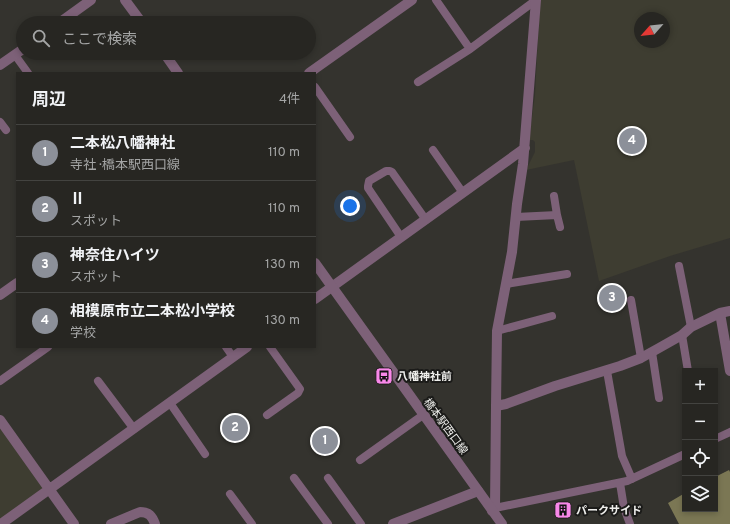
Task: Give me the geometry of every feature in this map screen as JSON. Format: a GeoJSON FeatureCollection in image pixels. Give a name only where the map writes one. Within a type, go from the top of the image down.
{"type":"FeatureCollection","features":[{"type":"Feature","properties":{"kind":"street"},"geometry":{"type":"LineString","coordinates":[[69,16],[91,0]]}},
{"type":"Feature","properties":{"kind":"street"},"geometry":{"type":"LineString","coordinates":[[126,0],[137,16]]}},
{"type":"Feature","properties":{"kind":"street"},"geometry":{"type":"LineString","coordinates":[[311,72],[412,0]]}},
{"type":"Feature","properties":{"kind":"street"},"geometry":{"type":"LineString","coordinates":[[494,510],[497,331],[512,252],[525,148],[536,0]]}},
{"type":"Feature","properties":{"kind":"street"},"geometry":{"type":"LineString","coordinates":[[0,66],[16,54]]}},
{"type":"Feature","properties":{"kind":"street"},"geometry":{"type":"LineString","coordinates":[[169,60],[177,72]]}},
{"type":"Feature","properties":{"kind":"street"},"geometry":{"type":"LineString","coordinates":[[316,298],[525,148]]}},
{"type":"Feature","properties":{"kind":"street","name":"橋本駅西口線"},"geometry":{"type":"LineString","coordinates":[[316,265],[478,492],[494,510],[502,524]]}},
{"type":"Feature","properties":{"kind":"street"},"geometry":{"type":"LineString","coordinates":[[0,295],[16,284]]}},
{"type":"Feature","properties":{"kind":"street"},"geometry":{"type":"LineString","coordinates":[[496,406],[506,404],[554,386],[607,371],[641,358],[692,328],[720,313],[730,310]]}},
{"type":"Feature","properties":{"kind":"street"},"geometry":{"type":"LineString","coordinates":[[720,313],[730,372]]}},
{"type":"Feature","properties":{"kind":"street"},"geometry":{"type":"LineString","coordinates":[[1,524],[246,348]]}},
{"type":"Feature","properties":{"kind":"street"},"geometry":{"type":"LineString","coordinates":[[0,420],[74,524]]}},
{"type":"Feature","properties":{"kind":"street"},"geometry":{"type":"LineString","coordinates":[[393,524],[407,522],[478,492]]}},
{"type":"Feature","properties":{"kind":"street"},"geometry":{"type":"LineString","coordinates":[[112,524],[140,512],[149,514],[153,518],[155,524]]}},
{"type":"Feature","properties":{"kind":"lane"},"geometry":{"type":"LineString","coordinates":[[436,0],[470,49]]}},
{"type":"Feature","properties":{"kind":"lane"},"geometry":{"type":"LineString","coordinates":[[418,82],[470,49],[536,0]]}},
{"type":"Feature","properties":{"kind":"lane"},"geometry":{"type":"LineString","coordinates":[[22,60],[28,72]]}},
{"type":"Feature","properties":{"kind":"lane"},"geometry":{"type":"LineString","coordinates":[[316,88],[350,137]]}},
{"type":"Feature","properties":{"kind":"lane"},"geometry":{"type":"LineString","coordinates":[[0,122],[6,130]]}},
{"type":"Feature","properties":{"kind":"lane"},"geometry":{"type":"LineString","coordinates":[[433,150],[463,193]]}},
{"type":"Feature","properties":{"kind":"lane"},"geometry":{"type":"LineString","coordinates":[[401,238],[368,188],[369,182],[388,170],[392,172],[426,220]]}},
{"type":"Feature","properties":{"kind":"lane"},"geometry":{"type":"LineString","coordinates":[[554,196],[560,228]]}},
{"type":"Feature","properties":{"kind":"lane"},"geometry":{"type":"LineString","coordinates":[[516,217],[557,215]]}},
{"type":"Feature","properties":{"kind":"lane"},"geometry":{"type":"LineString","coordinates":[[679,266],[692,328]]}},
{"type":"Feature","properties":{"kind":"lane"},"geometry":{"type":"LineString","coordinates":[[506,284],[567,274]]}},
{"type":"Feature","properties":{"kind":"lane"},"geometry":{"type":"LineString","coordinates":[[631,300],[641,358]]}},
{"type":"Feature","properties":{"kind":"lane"},"geometry":{"type":"LineString","coordinates":[[497,331],[552,316]]}},
{"type":"Feature","properties":{"kind":"lane"},"geometry":{"type":"LineString","coordinates":[[682,335],[688,368]]}},
{"type":"Feature","properties":{"kind":"lane"},"geometry":{"type":"LineString","coordinates":[[0,381],[47,348]]}},
{"type":"Feature","properties":{"kind":"lane"},"geometry":{"type":"LineString","coordinates":[[227,348],[233,357]]}},
{"type":"Feature","properties":{"kind":"lane"},"geometry":{"type":"LineString","coordinates":[[268,414],[298,393],[300,389],[271,348]]}},
{"type":"Feature","properties":{"kind":"lane"},"geometry":{"type":"LineString","coordinates":[[652,352],[659,398]]}},
{"type":"Feature","properties":{"kind":"lane"},"geometry":{"type":"LineString","coordinates":[[607,371],[622,456],[632,479]]}},
{"type":"Feature","properties":{"kind":"lane"},"geometry":{"type":"LineString","coordinates":[[98,382],[134,429]]}},
{"type":"Feature","properties":{"kind":"lane"},"geometry":{"type":"LineString","coordinates":[[170,403],[205,454]]}},
{"type":"Feature","properties":{"kind":"lane"},"geometry":{"type":"LineString","coordinates":[[360,460],[423,415]]}},
{"type":"Feature","properties":{"kind":"lane"},"geometry":{"type":"LineString","coordinates":[[718,438],[730,432]]}},
{"type":"Feature","properties":{"kind":"lane"},"geometry":{"type":"LineString","coordinates":[[494,510],[632,479],[682,455]]}},
{"type":"Feature","properties":{"kind":"lane"},"geometry":{"type":"LineString","coordinates":[[294,478],[328,524]]}},
{"type":"Feature","properties":{"kind":"lane"},"geometry":{"type":"LineString","coordinates":[[328,478],[361,524]]}},
{"type":"Feature","properties":{"kind":"lane"},"geometry":{"type":"LineString","coordinates":[[620,482],[625,514],[630,524]]}},
{"type":"Feature","properties":{"kind":"lane"},"geometry":{"type":"LineString","coordinates":[[230,494],[252,524]]}},
{"type":"Feature","properties":{"kind":"shaded area"},"geometry":{"type":"Polygon","coordinates":[[[540,0],[730,0],[730,238],[670,256],[599,281],[574,160],[526,170],[535,152],[535,142],[533,140],[529,140],[535,95],[540,0]]]}},
{"type":"Feature","properties":{"kind":"shaded area"},"geometry":{"type":"Polygon","coordinates":[[[0,420],[50,489],[0,524],[0,420]]]}},
{"type":"Feature","properties":{"kind":"shaded area"},"geometry":{"type":"Polygon","coordinates":[[[729,470],[730,472],[730,524],[679,524],[668,503],[682,495],[682,512],[718,512],[718,476],[729,470]]]}},
{"type":"Feature","properties":{"kind":"place","name":"相模原市立二本松小学校"},"geometry":{"type":"Point","coordinates":[632,141]}},
{"type":"Feature","properties":{"kind":"place","name":"神奈住ハイツ"},"geometry":{"type":"Point","coordinates":[612,298]}},
{"type":"Feature","properties":{"kind":"place","name":"八幡神社前"},"geometry":{"type":"Point","coordinates":[384,376]}},
{"type":"Feature","properties":{"kind":"place","name":"Ⅱ"},"geometry":{"type":"Point","coordinates":[235,428]}},
{"type":"Feature","properties":{"kind":"place","name":"二本松八幡神社"},"geometry":{"type":"Point","coordinates":[325,441]}},
{"type":"Feature","properties":{"kind":"place","name":"パークサイド"},"geometry":{"type":"Point","coordinates":[563,510]}}]}
